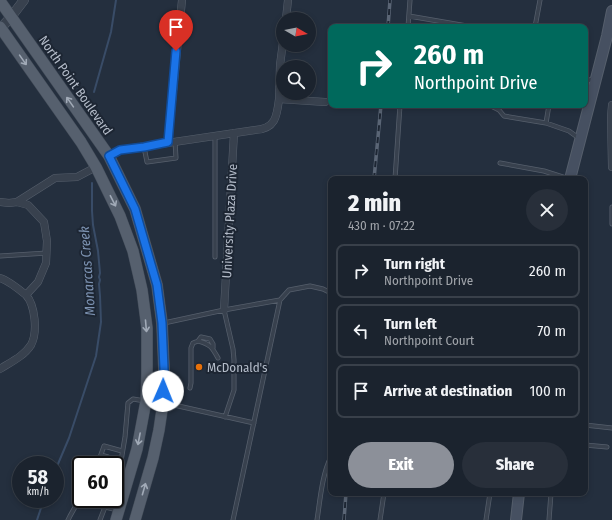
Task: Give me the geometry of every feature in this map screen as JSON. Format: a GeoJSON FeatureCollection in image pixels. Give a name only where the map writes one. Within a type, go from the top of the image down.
{"type":"FeatureCollection","features":[{"type":"Feature","properties":{"kind":"main road","name":"North Point Boulevard"},"geometry":{"type":"LineString","coordinates":[[0,1],[109,156],[138,217],[157,285],[162,323],[164,369],[163,403],[153,458],[135,520]]}},
{"type":"Feature","properties":{"kind":"main road"},"geometry":{"type":"LineString","coordinates":[[571,176],[596,77],[609,37],[612,11]]}},
{"type":"Feature","properties":{"kind":"main road"},"geometry":{"type":"LineString","coordinates":[[0,28],[81,142],[96,167],[120,216],[132,251],[142,290],[147,328],[146,401],[137,449],[118,515]]}},
{"type":"Feature","properties":{"kind":"main road"},"geometry":{"type":"LineString","coordinates":[[67,122],[76,124],[100,157],[109,156]]}},
{"type":"Feature","properties":{"kind":"main road"},"geometry":{"type":"LineString","coordinates":[[96,167],[105,166],[109,168],[132,213],[138,217]]}},
{"type":"Feature","properties":{"kind":"main road"},"geometry":{"type":"LineString","coordinates":[[147,374],[155,381],[155,397],[163,403]]}},
{"type":"Feature","properties":{"kind":"main road"},"geometry":{"type":"LineString","coordinates":[[146,401],[153,404],[156,408],[156,425],[159,430]]}},
{"type":"Feature","properties":{"kind":"main road"},"geometry":{"type":"LineString","coordinates":[[516,520],[520,496]]}},
{"type":"Feature","properties":{"kind":"street"},"geometry":{"type":"LineString","coordinates":[[0,28],[24,0]]}},
{"type":"Feature","properties":{"kind":"street"},"geometry":{"type":"LineString","coordinates":[[172,142],[182,0]]}},
{"type":"Feature","properties":{"kind":"street"},"geometry":{"type":"LineString","coordinates":[[287,12],[288,0]]}},
{"type":"Feature","properties":{"kind":"street"},"geometry":{"type":"LineString","coordinates":[[109,156],[120,150],[263,130],[272,125],[277,112],[279,100]]}},
{"type":"Feature","properties":{"kind":"street"},"geometry":{"type":"LineString","coordinates":[[294,100],[325,102]]}},
{"type":"Feature","properties":{"kind":"street"},"geometry":{"type":"LineString","coordinates":[[612,105],[612,167]]}},
{"type":"Feature","properties":{"kind":"street","name":"University Plaza Drive"},"geometry":{"type":"LineString","coordinates":[[224,310],[234,133]]}},
{"type":"Feature","properties":{"kind":"street"},"geometry":{"type":"LineString","coordinates":[[17,202],[55,178],[77,177],[96,167]]}},
{"type":"Feature","properties":{"kind":"street"},"geometry":{"type":"LineString","coordinates":[[0,202],[17,202],[28,205],[44,222],[47,241],[46,263],[38,282],[26,295]]}},
{"type":"Feature","properties":{"kind":"street"},"geometry":{"type":"LineString","coordinates":[[0,278],[26,295],[35,317],[36,332],[32,344],[25,353],[0,369]]}},
{"type":"Feature","properties":{"kind":"lane"},"geometry":{"type":"LineString","coordinates":[[408,24],[410,0]]}},
{"type":"Feature","properties":{"kind":"lane"},"geometry":{"type":"LineString","coordinates":[[536,24],[540,0]]}},
{"type":"Feature","properties":{"kind":"lane"},"geometry":{"type":"LineString","coordinates":[[409,16],[456,24]]}},
{"type":"Feature","properties":{"kind":"lane"},"geometry":{"type":"LineString","coordinates":[[588,81],[596,77]]}},
{"type":"Feature","properties":{"kind":"lane"},"geometry":{"type":"LineString","coordinates":[[395,176],[400,108]]}},
{"type":"Feature","properties":{"kind":"lane"},"geometry":{"type":"LineString","coordinates":[[495,108],[504,116],[546,123],[569,131],[580,140]]}},
{"type":"Feature","properties":{"kind":"lane"},"geometry":{"type":"LineString","coordinates":[[546,123],[548,108]]}},
{"type":"Feature","properties":{"kind":"lane"},"geometry":{"type":"LineString","coordinates":[[215,136],[215,257]]}},
{"type":"Feature","properties":{"kind":"lane"},"geometry":{"type":"LineString","coordinates":[[144,147],[147,162],[176,158],[172,142]]}},
{"type":"Feature","properties":{"kind":"lane"},"geometry":{"type":"LineString","coordinates":[[500,163],[544,171],[560,176]]}},
{"type":"Feature","properties":{"kind":"lane"},"geometry":{"type":"LineString","coordinates":[[612,207],[612,224]]}},
{"type":"Feature","properties":{"kind":"lane"},"geometry":{"type":"LineString","coordinates":[[0,256],[47,253]]}},
{"type":"Feature","properties":{"kind":"lane"},"geometry":{"type":"LineString","coordinates":[[233,520],[280,300],[289,290],[310,286],[328,292]]}},
{"type":"Feature","properties":{"kind":"lane"},"geometry":{"type":"LineString","coordinates":[[162,323],[280,300]]}},
{"type":"Feature","properties":{"kind":"lane"},"geometry":{"type":"LineString","coordinates":[[224,310],[234,360],[234,390],[225,416]]}},
{"type":"Feature","properties":{"kind":"lane"},"geometry":{"type":"LineString","coordinates":[[190,388],[190,348],[193,343],[198,341],[203,342],[213,348],[218,358]]}},
{"type":"Feature","properties":{"kind":"lane"},"geometry":{"type":"LineString","coordinates":[[122,456],[128,403],[133,399],[146,401]]}},
{"type":"Feature","properties":{"kind":"lane"},"geometry":{"type":"LineString","coordinates":[[163,403],[254,423]]}},
{"type":"Feature","properties":{"kind":"lane"},"geometry":{"type":"LineString","coordinates":[[588,425],[612,428]]}},
{"type":"Feature","properties":{"kind":"lane"},"geometry":{"type":"LineString","coordinates":[[588,445],[606,447]]}},
{"type":"Feature","properties":{"kind":"lane"},"geometry":{"type":"LineString","coordinates":[[104,456],[101,455],[104,446],[122,451]]}},
{"type":"Feature","properties":{"kind":"lane"},"geometry":{"type":"LineString","coordinates":[[317,520],[328,463]]}},
{"type":"Feature","properties":{"kind":"lane"},"geometry":{"type":"LineString","coordinates":[[380,520],[384,496]]}},
{"type":"Feature","properties":{"kind":"lane"},"geometry":{"type":"LineString","coordinates":[[486,520],[490,496]]}},
{"type":"Feature","properties":{"kind":"lane"},"geometry":{"type":"LineString","coordinates":[[549,520],[551,496]]}},
{"type":"Feature","properties":{"kind":"lane"},"geometry":{"type":"LineString","coordinates":[[68,520],[74,508]]}},
{"type":"Feature","properties":{"kind":"lane"},"geometry":{"type":"LineString","coordinates":[[100,520],[105,508]]}},
{"type":"Feature","properties":{"kind":"lane"},"geometry":{"type":"LineString","coordinates":[[107,508],[118,515]]}},
{"type":"Feature","properties":{"kind":"waterway","name":"Monarcas Creek"},"geometry":{"type":"LineString","coordinates":[[94,92],[111,32],[116,0]]}},
{"type":"Feature","properties":{"kind":"waterway","name":"Monarcas Creek"},"geometry":{"type":"LineString","coordinates":[[61,456],[69,438],[96,356],[101,322],[99,284],[100,273],[93,225],[92,183]]}},
{"type":"Feature","properties":{"kind":"waterway","name":"Monarcas Creek"},"geometry":{"type":"LineString","coordinates":[[37,520],[41,508]]}},
{"type":"Feature","properties":{"kind":"railway"},"geometry":{"type":"LineString","coordinates":[[388,24],[390,0]]}},
{"type":"Feature","properties":{"kind":"railway"},"geometry":{"type":"LineString","coordinates":[[374,176],[381,108]]}},
{"type":"Feature","properties":{"kind":"railway"},"geometry":{"type":"LineString","coordinates":[[344,520],[346,496]]}},
{"type":"Feature","properties":{"kind":"place","name":"McDonald's"},"geometry":{"type":"Point","coordinates":[199,367]}},
{"type":"Feature","properties":{"kind":"route"},"geometry":{"type":"LineString","coordinates":[[163,391],[164,369],[162,323],[157,285],[135,209],[109,156],[120,150],[168,142],[176,51]]}}]}
